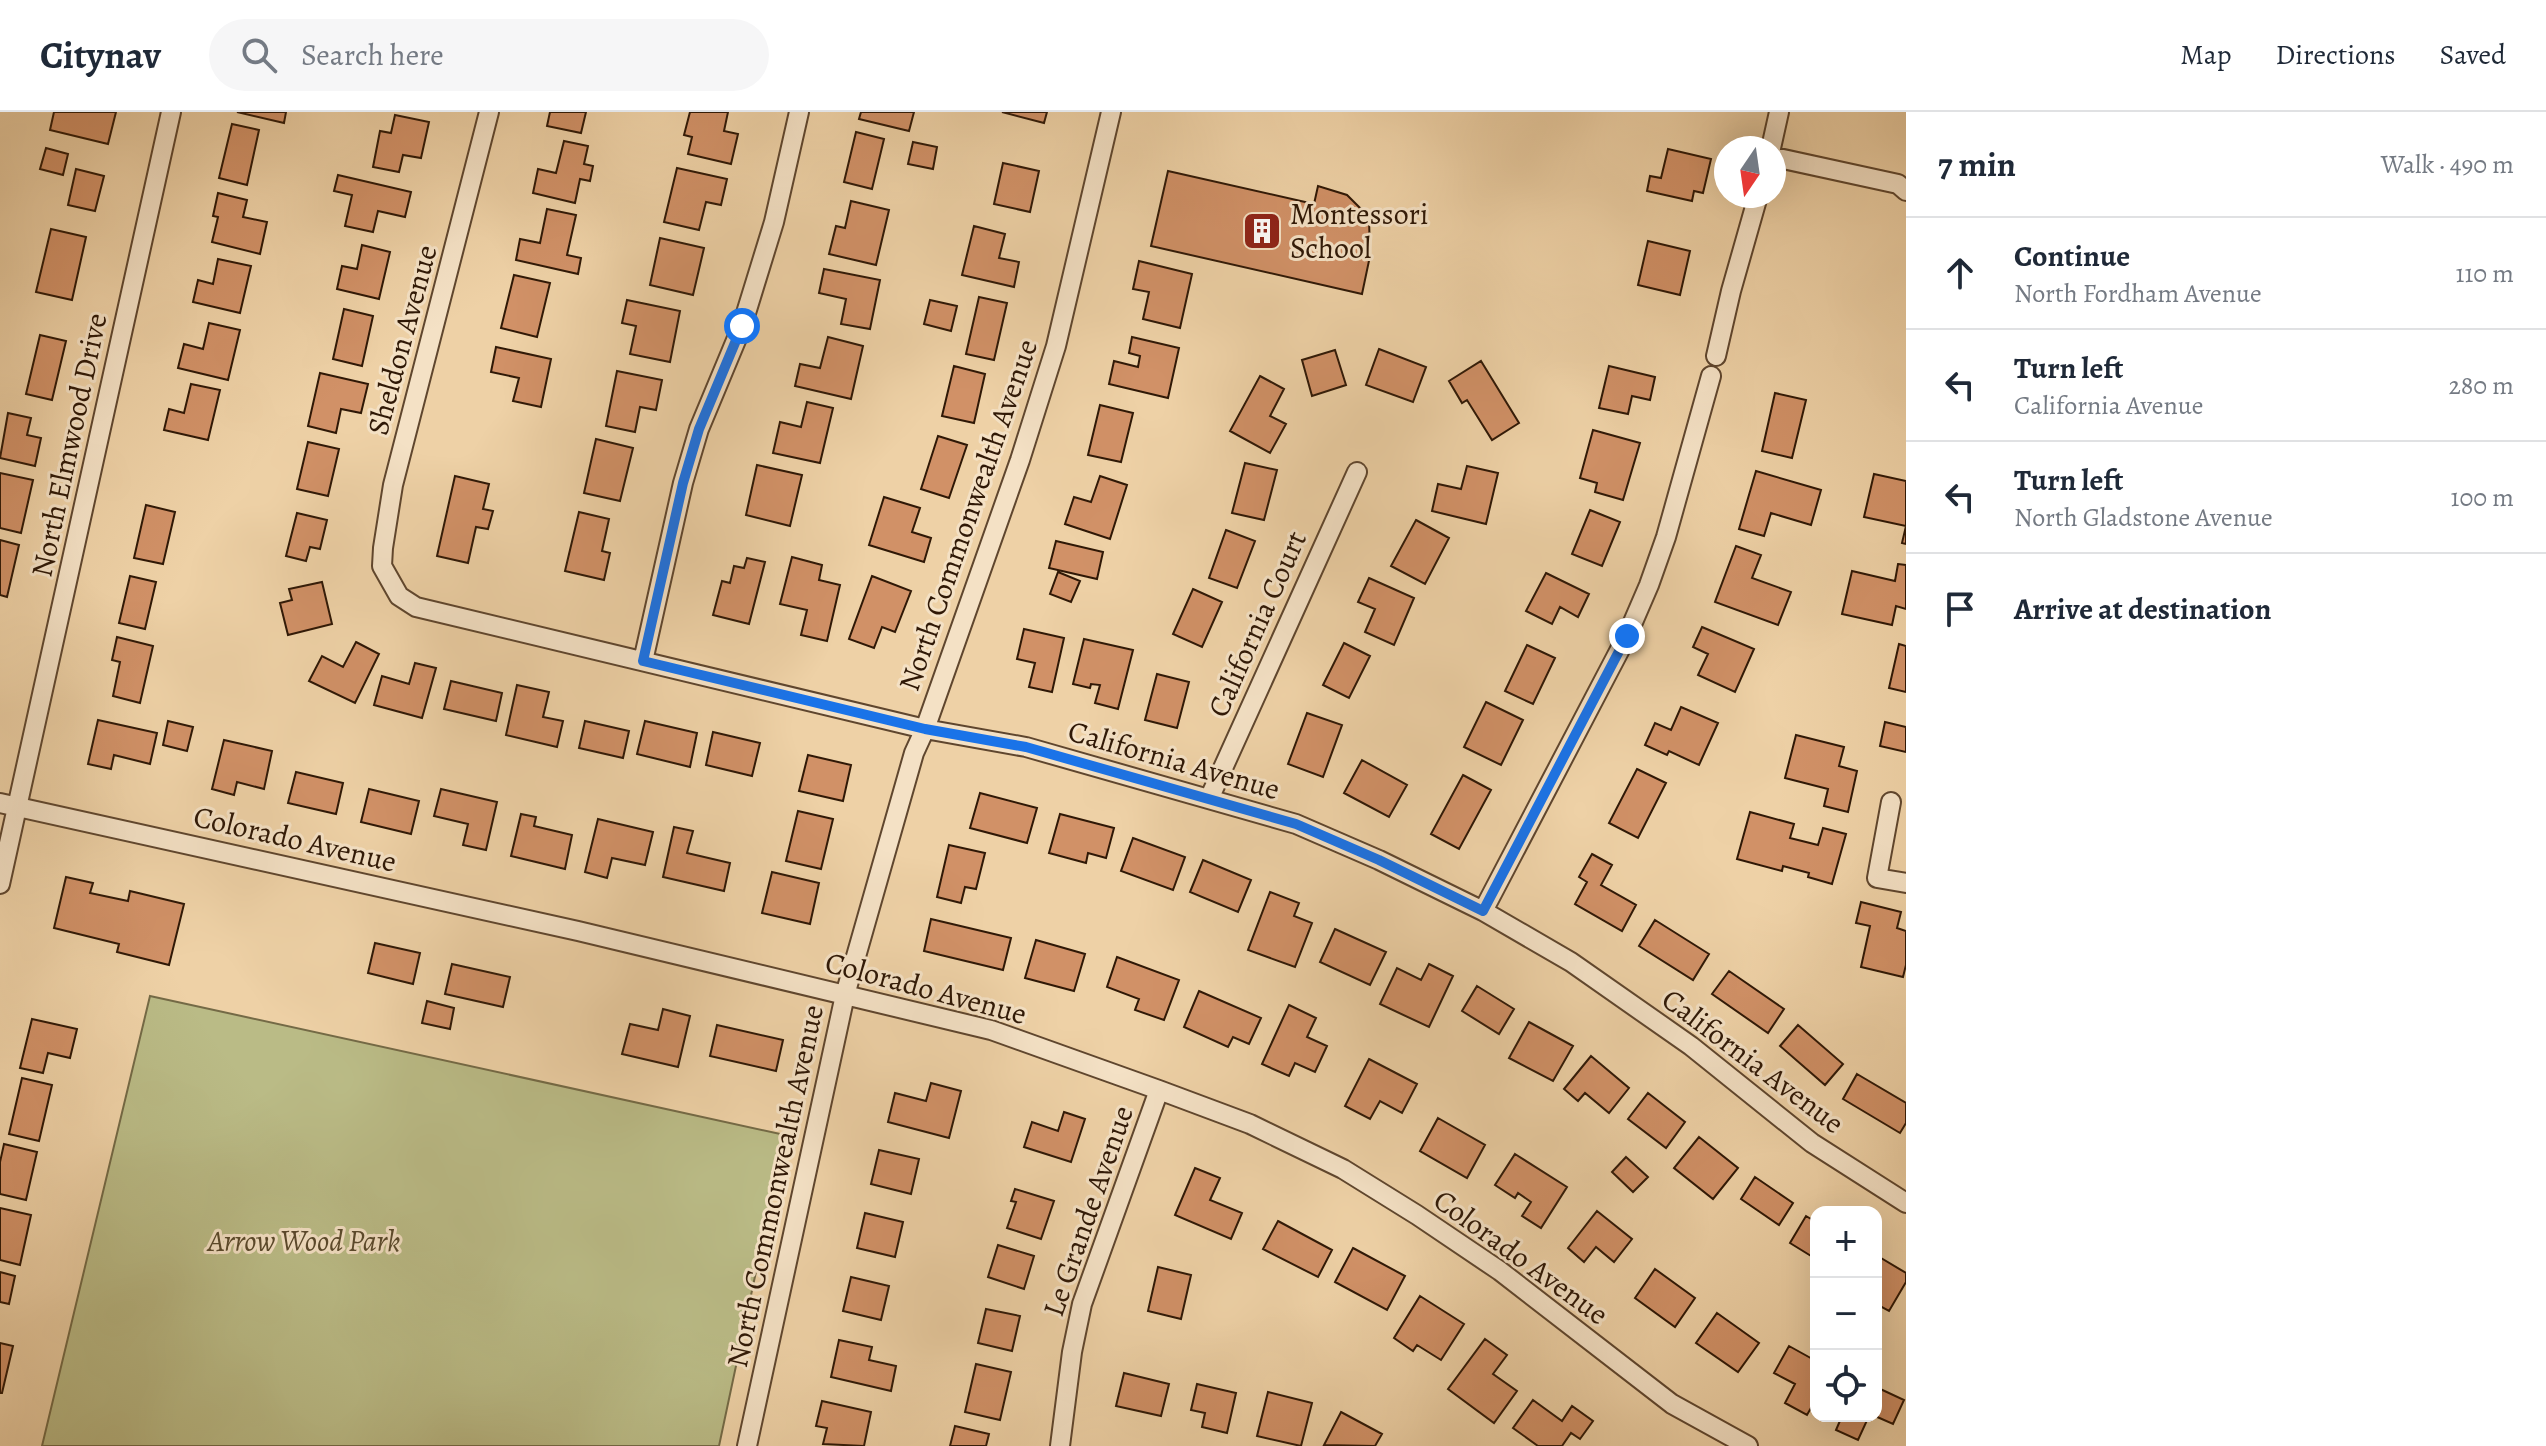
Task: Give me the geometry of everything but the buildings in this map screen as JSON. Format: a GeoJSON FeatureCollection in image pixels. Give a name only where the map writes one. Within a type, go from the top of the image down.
{"type":"FeatureCollection","features":[{"type":"Feature","properties":{"kind":"street","name":"North Elmwood Drive"},"geometry":{"type":"LineString","coordinates":[[0,884],[9,805],[171,112]]}},
{"type":"Feature","properties":{"kind":"street","name":"Sheldon Avenue"},"geometry":{"type":"LineString","coordinates":[[391,583],[382,566],[393,485],[489,112]]}},
{"type":"Feature","properties":{"kind":"street"},"geometry":{"type":"LineString","coordinates":[[643,661],[683,483],[699,429],[742,326],[761,266],[799,112]]}},
{"type":"Feature","properties":{"kind":"street","name":"North Commonwealth Avenue"},"geometry":{"type":"LineString","coordinates":[[747,1446],[845,995],[914,753],[1020,460],[1056,346],[1083,220],[1111,112]]}},
{"type":"Feature","properties":{"kind":"street"},"geometry":{"type":"LineString","coordinates":[[1774,136],[1779,112]]}},
{"type":"Feature","properties":{"kind":"street"},"geometry":{"type":"LineString","coordinates":[[1786,160],[1898,184],[1906,191]]}},
{"type":"Feature","properties":{"kind":"street"},"geometry":{"type":"LineString","coordinates":[[1716,356],[1755,208]]}},
{"type":"Feature","properties":{"kind":"street"},"geometry":{"type":"LineString","coordinates":[[1483,911],[1627,636],[1649,585],[1666,537],[1711,376]]}},
{"type":"Feature","properties":{"kind":"street","name":"California Court"},"geometry":{"type":"LineString","coordinates":[[1209,799],[1357,472]]}},
{"type":"Feature","properties":{"kind":"street","name":"California Avenue"},"geometry":{"type":"LineString","coordinates":[[391,583],[399,596],[416,607],[925,729],[1026,747],[1296,824],[1483,911],[1571,962],[1691,1046],[1812,1143],[1906,1203]]}},
{"type":"Feature","properties":{"kind":"street"},"geometry":{"type":"LineString","coordinates":[[1891,802],[1877,878],[1906,883]]}},
{"type":"Feature","properties":{"kind":"street","name":"Colorado Avenue"},"geometry":{"type":"LineString","coordinates":[[9,805],[356,881],[991,1030],[1159,1090],[1250,1124],[1343,1169],[1500,1271],[1672,1404],[1748,1446]]}},
{"type":"Feature","properties":{"kind":"street","name":"Le Grande Avenue"},"geometry":{"type":"LineString","coordinates":[[1060,1446],[1072,1352],[1082,1304],[1159,1090]]}},
{"type":"Feature","properties":{"kind":"green space","name":"Arrow Wood Park"},"geometry":{"type":"Polygon","coordinates":[[[150,996],[785,1135],[719,1446],[42,1446],[150,996]]]}},
{"type":"Feature","properties":{"kind":"place","name":"Montessori School"},"geometry":{"type":"Point","coordinates":[1262,231]}},
{"type":"Feature","properties":{"kind":"route"},"geometry":{"type":"LineString","coordinates":[[742,326],[699,429],[683,483],[643,661],[925,729],[1026,747],[1296,824],[1483,911],[1627,636]]}}]}
